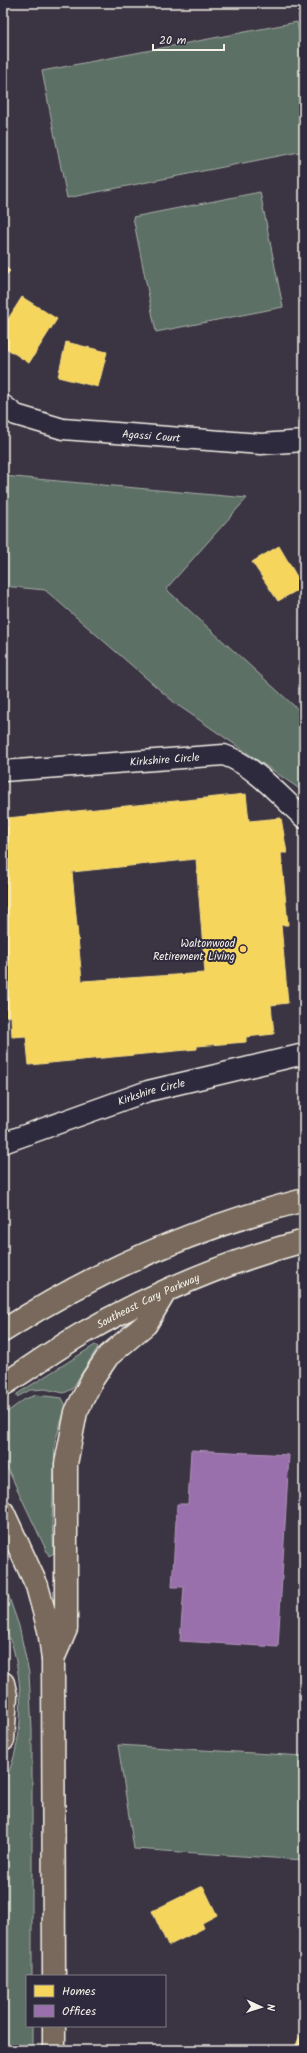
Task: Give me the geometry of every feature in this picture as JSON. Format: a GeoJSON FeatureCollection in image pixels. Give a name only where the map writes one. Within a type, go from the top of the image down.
{"type":"FeatureCollection","features":[{"type":"Feature","properties":{"kind":"main road"},"geometry":{"type":"LineString","coordinates":[[3,1332],[85,1282],[174,1241],[216,1226],[304,1200]]}},
{"type":"Feature","properties":{"kind":"main road","name":"Southeast Cary Parkway"},"geometry":{"type":"LineString","coordinates":[[3,1385],[80,1335],[165,1292],[230,1265],[304,1241]]}},
{"type":"Feature","properties":{"kind":"main road"},"geometry":{"type":"LineString","coordinates":[[53,1659],[66,1629],[66,1464],[76,1412],[92,1380],[108,1356],[146,1324],[165,1292]]}},
{"type":"Feature","properties":{"kind":"main road"},"geometry":{"type":"LineString","coordinates":[[3,1512],[37,1586],[49,1630],[53,1659],[54,1975]]}},
{"type":"Feature","properties":{"kind":"main road"},"geometry":{"type":"LineString","coordinates":[[3,1683],[6,1696],[3,1740]]}},
{"type":"Feature","properties":{"kind":"main road"},"geometry":{"type":"LineString","coordinates":[[54,2027],[54,2050]]}},
{"type":"Feature","properties":{"kind":"street","name":"Agassi Court"},"geometry":{"type":"LineString","coordinates":[[3,405],[16,415],[63,429],[261,444],[304,441]]}},
{"type":"Feature","properties":{"kind":"street","name":"Kirkshire Circle"},"geometry":{"type":"LineString","coordinates":[[3,771],[224,755],[237,760],[249,768],[304,818]]}},
{"type":"Feature","properties":{"kind":"street","name":"Kirkshire Circle"},"geometry":{"type":"LineString","coordinates":[[3,1143],[148,1091],[304,1054]]}},
{"type":"Feature","properties":{"kind":"path"},"geometry":{"type":"LineString","coordinates":[[297,3],[304,37]]}},
{"type":"Feature","properties":{"kind":"green space"},"geometry":{"type":"Polygon","coordinates":[[[297,22],[304,62],[304,151],[67,198],[42,71],[297,22]]]}},
{"type":"Feature","properties":{"kind":"green space"},"geometry":{"type":"Polygon","coordinates":[[[260,192],[283,307],[156,332],[133,217],[260,192]]]}},
{"type":"Feature","properties":{"kind":"green space"},"geometry":{"type":"Polygon","coordinates":[[[3,476],[247,498],[166,589],[304,715],[304,792],[176,704],[45,590],[3,586],[3,476]]]}},
{"type":"Feature","properties":{"kind":"green space"},"geometry":{"type":"Polygon","coordinates":[[[95,1345],[98,1347],[72,1389],[64,1393],[45,1389],[30,1390],[17,1397],[17,1394],[95,1345]]]}},
{"type":"Feature","properties":{"kind":"green space"},"geometry":{"type":"Polygon","coordinates":[[[36,1395],[62,1398],[66,1406],[55,1442],[52,1523],[54,1553],[49,1556],[3,1459],[3,1415],[25,1399],[36,1395]]]}},
{"type":"Feature","properties":{"kind":"green space"},"geometry":{"type":"Polygon","coordinates":[[[3,1580],[19,1626],[29,1673],[32,1730],[32,1975],[26,1975],[26,2027],[32,2027],[32,2050],[3,2050],[3,1784],[15,1753],[20,1719],[20,1702],[17,1668],[12,1644],[3,1620],[3,1580]]]}},
{"type":"Feature","properties":{"kind":"green space"},"geometry":{"type":"Polygon","coordinates":[[[118,1745],[304,1756],[304,1860],[134,1849],[118,1745]]]}},
{"type":"Feature","properties":{"kind":"building: Homes"},"geometry":{"type":"Polygon","coordinates":[[[3,265],[10,271],[3,278],[3,265]]]}},
{"type":"Feature","properties":{"kind":"building: Homes"},"geometry":{"type":"Polygon","coordinates":[[[22,297],[57,319],[29,363],[3,346],[3,327],[22,297]]]}},
{"type":"Feature","properties":{"kind":"building: Homes"},"geometry":{"type":"Polygon","coordinates":[[[66,342],[107,352],[98,387],[58,377],[66,342]]]}},
{"type":"Feature","properties":{"kind":"building: Homes"},"geometry":{"type":"Polygon","coordinates":[[[279,546],[303,587],[278,601],[252,562],[279,546]]]}},
{"type":"Feature","properties":{"kind":"building: Homes","name":"Waltonwood Retirement Living"},"geometry":{"type":"Polygon","coordinates":[[[246,794],[249,821],[281,818],[287,853],[281,853],[288,925],[281,925],[288,1003],[271,1005],[274,1034],[246,1037],[246,1042],[197,1046],[197,1049],[29,1065],[26,1036],[12,1037],[11,1016],[3,1016],[3,878],[5,878],[3,870],[3,827],[8,826],[7,818],[246,794]],[[196,859],[72,872],[82,981],[205,973],[196,859]]]}},
{"type":"Feature","properties":{"kind":"building: Homes"},"geometry":{"type":"Polygon","coordinates":[[[203,1886],[217,1915],[202,1923],[204,1928],[168,1946],[152,1911],[203,1886]]]}},
{"type":"Feature","properties":{"kind":"building: Homes"},"geometry":{"type":"Polygon","coordinates":[[[304,2026],[304,2050],[294,2050],[304,2026]]]}},
{"type":"Feature","properties":{"kind":"building: Offices"},"geometry":{"type":"Polygon","coordinates":[[[191,1450],[289,1455],[278,1647],[180,1641],[184,1587],[172,1587],[177,1504],[188,1504],[191,1450]]]}},
{"type":"Feature","properties":{"kind":"place","name":"Waltonwood Retirement Living"},"geometry":{"type":"Point","coordinates":[243,949]}}]}
